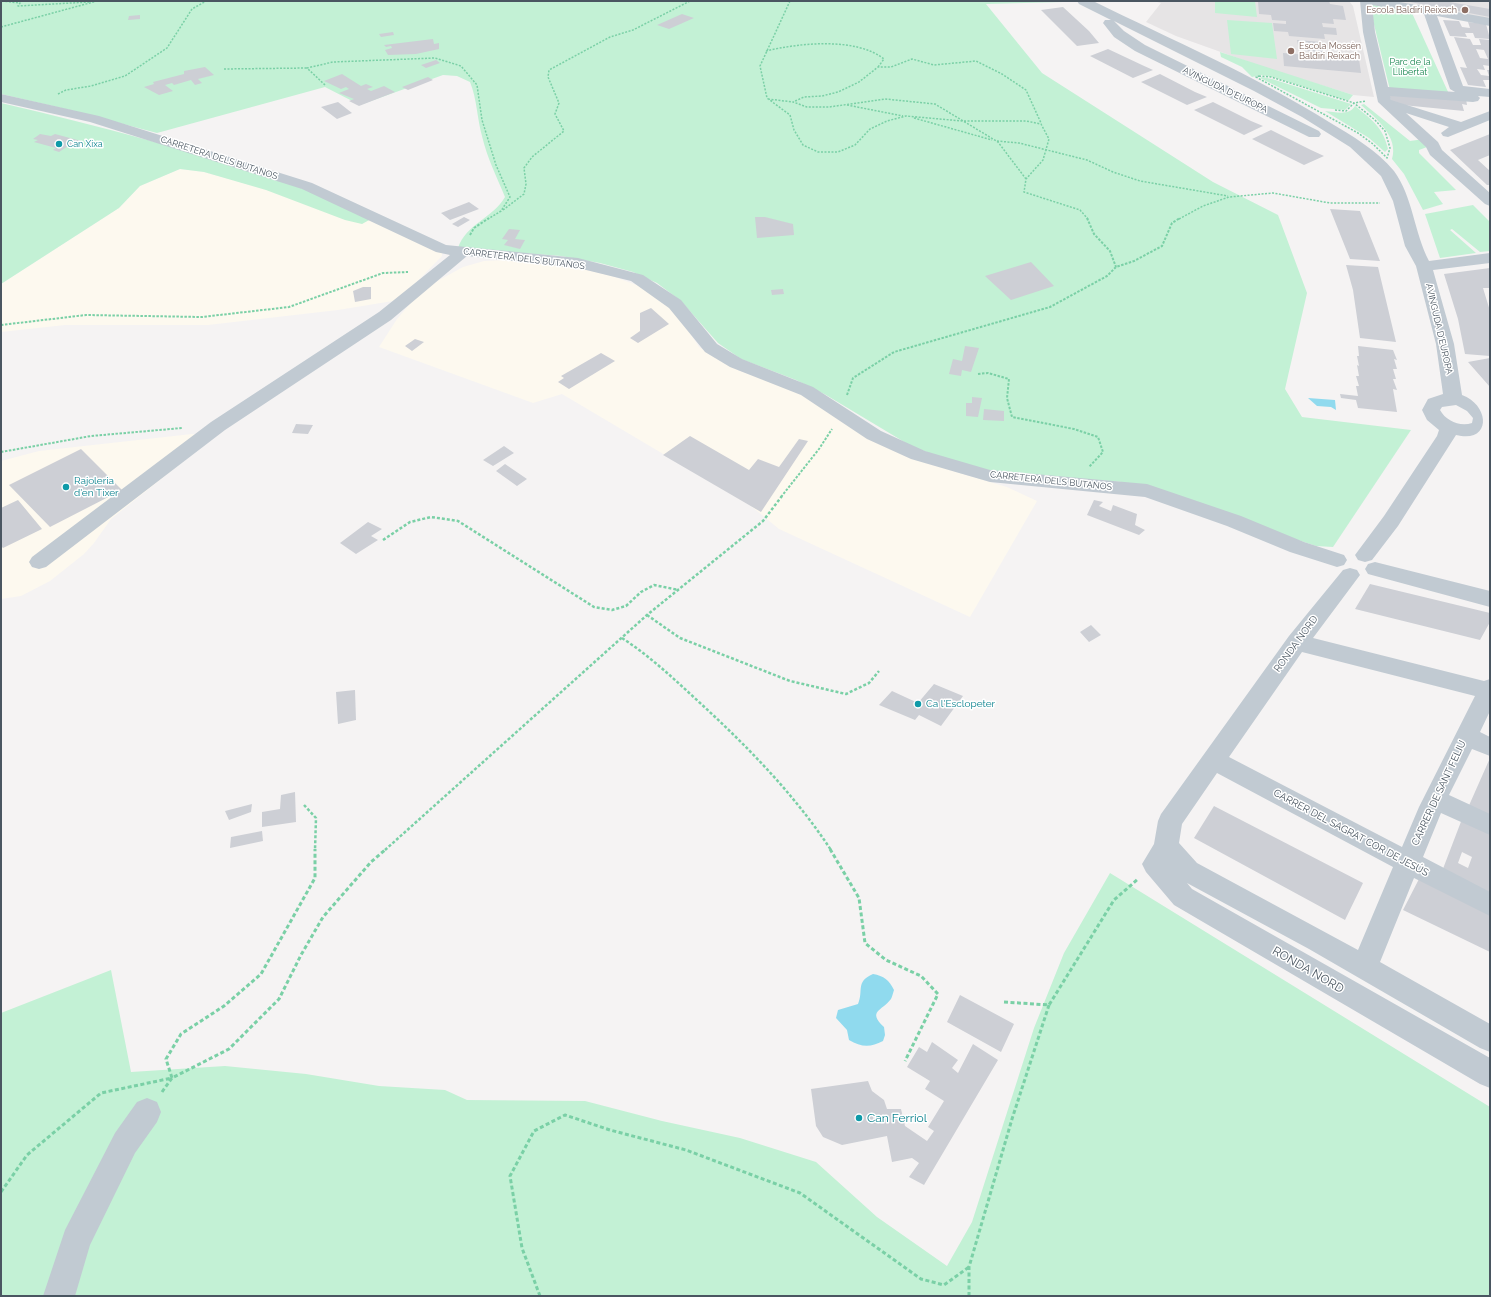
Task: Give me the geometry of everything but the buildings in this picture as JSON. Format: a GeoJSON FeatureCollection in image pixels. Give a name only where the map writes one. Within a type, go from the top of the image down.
{"type":"FeatureCollection","features":[{"type":"Feature","properties":{"kind":"street"},"geometry":{"type":"LineString","coordinates":[[1366,1],[1369,32],[1384,97],[1433,145],[1435,152],[1484,190],[1490,201]]}},
{"type":"Feature","properties":{"kind":"street"},"geometry":{"type":"LineString","coordinates":[[1373,1],[1490,22]]}},
{"type":"Feature","properties":{"kind":"street","name":"AVINGUDA D'EUROPA"},"geometry":{"type":"LineString","coordinates":[[1089,4],[1253,85],[1307,114],[1355,144],[1379,164],[1388,174],[1401,201],[1413,246],[1424,266],[1445,344],[1453,400]]}},
{"type":"Feature","properties":{"kind":"street","name":"AVINGUDA D'EUROPA"},"geometry":{"type":"LineString","coordinates":[[1089,4],[1119,34],[1140,48],[1322,138],[1367,155]]}},
{"type":"Feature","properties":{"kind":"street"},"geometry":{"type":"LineString","coordinates":[[1429,11],[1457,89],[1490,96]]}},
{"type":"Feature","properties":{"kind":"street"},"geometry":{"type":"LineString","coordinates":[[1384,97],[1490,96]]}},
{"type":"Feature","properties":{"kind":"street"},"geometry":{"type":"LineString","coordinates":[[1384,97],[1462,127]]}},
{"type":"Feature","properties":{"kind":"street","name":"CARRETERA DELS BUTANOS"},"geometry":{"type":"LineString","coordinates":[[1,98],[94,119],[307,186],[396,226],[442,250],[578,263],[636,278],[675,304],[711,348],[736,363],[807,391],[874,435],[918,455],[990,476],[1147,491],[1234,521],[1365,577],[1371,575],[1370,562]]}},
{"type":"Feature","properties":{"kind":"street"},"geometry":{"type":"LineString","coordinates":[[1433,145],[1441,136],[1490,115]]}},
{"type":"Feature","properties":{"kind":"street"},"geometry":{"type":"LineString","coordinates":[[39,562],[218,426],[385,316],[464,251]]}},
{"type":"Feature","properties":{"kind":"street"},"geometry":{"type":"LineString","coordinates":[[1424,266],[1490,258]]}},
{"type":"Feature","properties":{"kind":"street"},"geometry":{"type":"LineString","coordinates":[[1453,400],[1466,403],[1475,408],[1486,420],[1480,426],[1471,430],[1450,427],[1435,418],[1431,408],[1437,401],[1453,400]]}},
{"type":"Feature","properties":{"kind":"street"},"geometry":{"type":"LineString","coordinates":[[1450,427],[1446,436],[1384,531],[1370,562],[1490,599]]}},
{"type":"Feature","properties":{"kind":"street","name":"RONDA NORD"},"geometry":{"type":"LineString","coordinates":[[1344,567],[1326,604],[1297,642],[1170,821],[1160,855],[1183,897],[1490,1074]]}},
{"type":"Feature","properties":{"kind":"street"},"geometry":{"type":"LineString","coordinates":[[1297,642],[1489,689]]}},
{"type":"Feature","properties":{"kind":"street","name":"CARRER DE SANT FELIU"},"geometry":{"type":"LineString","coordinates":[[1364,966],[1406,862],[1489,689]]}},
{"type":"Feature","properties":{"kind":"street"},"geometry":{"type":"LineString","coordinates":[[1466,736],[1490,747]]}},
{"type":"Feature","properties":{"kind":"street","name":"CARRER DEL SAGRAT COR DE JESÚS"},"geometry":{"type":"LineString","coordinates":[[1213,760],[1490,905]]}},
{"type":"Feature","properties":{"kind":"street"},"geometry":{"type":"LineString","coordinates":[[1435,800],[1490,825]]}},
{"type":"Feature","properties":{"kind":"street"},"geometry":{"type":"LineString","coordinates":[[1160,855],[1364,966],[1490,1039]]}},
{"type":"Feature","properties":{"kind":"street"},"geometry":{"type":"LineString","coordinates":[[59,1296],[76,1242],[125,1143],[147,1112]]}},
{"type":"Feature","properties":{"kind":"path"},"geometry":{"type":"LineString","coordinates":[[2,1],[20,3],[18,6],[93,2]]}},
{"type":"Feature","properties":{"kind":"path"},"geometry":{"type":"LineString","coordinates":[[1,27],[97,1]]}},
{"type":"Feature","properties":{"kind":"path"},"geometry":{"type":"LineString","coordinates":[[56,111],[51,97],[66,90],[91,86],[125,76],[167,48],[192,9],[206,1]]}},
{"type":"Feature","properties":{"kind":"path"},"geometry":{"type":"LineString","coordinates":[[464,251],[467,240],[474,228],[522,198],[527,186],[524,168],[532,157],[564,131],[555,114],[559,103],[548,77],[549,70],[610,37],[633,30],[690,1]]}},
{"type":"Feature","properties":{"kind":"path"},"geometry":{"type":"LineString","coordinates":[[790,1],[760,66],[767,98],[790,116],[794,130],[803,145],[818,152],[838,152],[855,145],[870,129],[887,121],[906,116],[998,142],[1019,143],[1087,160],[1113,172],[1140,181],[1229,197]]}},
{"type":"Feature","properties":{"kind":"path"},"geometry":{"type":"LineString","coordinates":[[766,51],[776,48],[811,45],[846,46],[871,50],[884,59],[866,79],[840,91],[822,96],[801,96],[793,102]]}},
{"type":"Feature","properties":{"kind":"path"},"geometry":{"type":"LineString","coordinates":[[224,69],[307,68],[333,62],[435,58],[461,66],[477,85],[482,120],[496,165],[510,198],[501,211]]}},
{"type":"Feature","properties":{"kind":"path"},"geometry":{"type":"LineString","coordinates":[[878,67],[891,67],[912,59],[934,66],[976,61],[1002,74],[1026,90],[1049,139],[1043,160],[1026,179],[1024,192],[1080,210],[1087,215],[1094,233],[1114,254],[1116,267]]}},
{"type":"Feature","properties":{"kind":"path"},"geometry":{"type":"LineString","coordinates":[[307,68],[325,85]]}},
{"type":"Feature","properties":{"kind":"path"},"geometry":{"type":"LineString","coordinates":[[1334,110],[1346,111],[1354,103],[1384,97]]}},
{"type":"Feature","properties":{"kind":"path"},"geometry":{"type":"LineString","coordinates":[[767,98],[793,102],[807,107],[845,105],[885,100],[916,101],[935,104],[998,142],[1026,179]]}},
{"type":"Feature","properties":{"kind":"path"},"geometry":{"type":"LineString","coordinates":[[845,105],[906,116],[962,121],[1026,121],[1041,124]]}},
{"type":"Feature","properties":{"kind":"path"},"geometry":{"type":"LineString","coordinates":[[1307,114],[1327,110]]}},
{"type":"Feature","properties":{"kind":"path"},"geometry":{"type":"LineString","coordinates":[[1,1192],[27,1155],[102,1093],[172,1078],[229,1049],[279,1000],[301,954],[323,917],[371,862],[647,615],[763,521],[819,449],[841,413],[853,378],[894,352],[1050,307],[1107,276],[1116,267],[1134,261],[1162,246],[1172,223],[1204,206],[1229,197],[1273,193],[1330,203],[1372,204],[1401,201]]}},
{"type":"Feature","properties":{"kind":"path"},"geometry":{"type":"LineString","coordinates":[[1,325],[86,315],[202,317],[281,308],[289,307],[383,273],[439,272]]}},
{"type":"Feature","properties":{"kind":"path"},"geometry":{"type":"LineString","coordinates":[[978,374],[988,373],[1008,379],[1007,398],[1012,418],[1074,429],[1098,437],[1102,452],[1088,469],[1059,483]]}},
{"type":"Feature","properties":{"kind":"path"},"geometry":{"type":"LineString","coordinates":[[1,452],[34,445],[148,430],[218,426]]}},
{"type":"Feature","properties":{"kind":"path"},"geometry":{"type":"LineString","coordinates":[[383,540],[410,522],[431,517],[458,521],[594,607],[612,610],[626,606],[641,592],[654,585],[679,590]]}},
{"type":"Feature","properties":{"kind":"path"},"geometry":{"type":"LineString","coordinates":[[647,615],[680,638],[790,681],[846,694],[869,683],[879,671]]}},
{"type":"Feature","properties":{"kind":"path"},"geometry":{"type":"LineString","coordinates":[[622,638],[647,654],[722,722],[770,771],[810,818],[837,859],[859,898],[860,920],[865,943],[886,960],[921,976],[938,994],[924,1025],[904,1061]]}},
{"type":"Feature","properties":{"kind":"path"},"geometry":{"type":"LineString","coordinates":[[172,1078],[166,1059],[181,1034],[224,1006],[261,974],[315,878],[316,818],[304,805]]}},
{"type":"Feature","properties":{"kind":"path"},"geometry":{"type":"LineString","coordinates":[[969,1296],[969,1267],[1012,1119],[1049,1006],[1114,900],[1160,855]]}},
{"type":"Feature","properties":{"kind":"path"},"geometry":{"type":"LineString","coordinates":[[1004,1002],[1049,1006]]}},
{"type":"Feature","properties":{"kind":"path"},"geometry":{"type":"LineString","coordinates":[[147,1112],[172,1078]]}},
{"type":"Feature","properties":{"kind":"path"},"geometry":{"type":"LineString","coordinates":[[540,1296],[522,1248],[510,1176],[534,1131],[565,1115],[610,1130],[686,1150],[800,1193],[921,1279],[944,1285],[969,1267]]}},
{"type":"Feature","properties":{"kind":"shaded area","name":"Escola Mossèn Baldiri Reixach"},"geometry":{"type":"Polygon","coordinates":[[[1154,1],[1349,1],[1353,6],[1374,97],[1353,95],[1260,66],[1176,36],[1146,22],[1161,3],[1154,1]]]}},
{"type":"Feature","properties":{"kind":"shaded area","name":"Escola Baldiri Reixach"},"geometry":{"type":"Polygon","coordinates":[[[1391,1],[1490,1],[1490,19],[1391,1]]]}},
{"type":"Feature","properties":{"kind":"shaded area"},"geometry":{"type":"Polygon","coordinates":[[[180,169],[204,172],[371,219],[442,253],[442,256],[399,300],[338,310],[208,325],[65,325],[1,332],[1,284],[119,208],[140,186],[180,169]]]}},
{"type":"Feature","properties":{"kind":"shaded area"},"geometry":{"type":"Polygon","coordinates":[[[505,260],[575,267],[612,276],[639,286],[675,311],[699,347],[714,357],[740,371],[777,384],[819,403],[956,472],[1007,487],[1037,501],[970,617],[779,529],[751,506],[562,394],[533,403],[379,347],[397,319],[415,298],[432,284],[463,267],[484,261],[505,260]]]}},
{"type":"Feature","properties":{"kind":"shaded area"},"geometry":{"type":"Polygon","coordinates":[[[192,434],[214,437],[111,519],[84,554],[50,581],[21,596],[1,599],[1,461],[39,451],[192,434]]]}},
{"type":"Feature","properties":{"kind":"green space"},"geometry":{"type":"Polygon","coordinates":[[[1,1],[1061,1],[1063,2],[986,4],[1042,73],[1213,182],[1278,215],[1307,293],[1285,389],[1302,417],[1411,430],[1333,547],[1316,546],[1122,482],[1004,472],[966,467],[911,446],[826,395],[796,380],[741,359],[718,343],[681,301],[657,283],[633,272],[600,263],[561,256],[458,248],[467,233],[494,210],[505,197],[489,160],[484,144],[470,82],[457,76],[443,75],[360,105],[325,87],[157,133],[74,111],[1,94],[1,1]]]}},
{"type":"Feature","properties":{"kind":"green space"},"geometry":{"type":"Polygon","coordinates":[[[1215,1],[1255,1],[1257,17],[1215,13],[1215,1]]]}},
{"type":"Feature","properties":{"kind":"green space","name":"Parc de la Llibertat"},"geometry":{"type":"Polygon","coordinates":[[[1369,4],[1412,13],[1449,94],[1390,90],[1369,4]]]}},
{"type":"Feature","properties":{"kind":"green space"},"geometry":{"type":"Polygon","coordinates":[[[1227,20],[1272,23],[1277,59],[1231,54],[1227,20]]]}},
{"type":"Feature","properties":{"kind":"green space"},"geometry":{"type":"Polygon","coordinates":[[[1220,52],[1353,95],[1349,100],[1345,100],[1273,77],[1261,75],[1252,77],[1242,67],[1221,57],[1220,52]]]}},
{"type":"Feature","properties":{"kind":"green space"},"geometry":{"type":"Polygon","coordinates":[[[1262,77],[1351,104],[1345,110],[1321,108],[1260,78],[1262,77]]]}},
{"type":"Feature","properties":{"kind":"green space"},"geometry":{"type":"Polygon","coordinates":[[[1,103],[113,130],[223,162],[296,186],[371,219],[362,224],[345,220],[266,190],[204,172],[180,169],[140,186],[119,208],[1,284],[1,103]]]}},
{"type":"Feature","properties":{"kind":"green space"},"geometry":{"type":"Polygon","coordinates":[[[1364,104],[1410,141],[1424,139],[1427,147],[1419,150],[1419,153],[1456,190],[1434,192],[1443,204],[1423,210],[1404,174],[1392,159],[1392,143],[1389,136],[1379,122],[1361,105],[1364,104]]]}},
{"type":"Feature","properties":{"kind":"green space"},"geometry":{"type":"Polygon","coordinates":[[[1355,106],[1372,120],[1380,129],[1388,149],[1385,152],[1369,138],[1325,111],[1346,112],[1355,106]]]}},
{"type":"Feature","properties":{"kind":"green space"},"geometry":{"type":"Polygon","coordinates":[[[1473,205],[1490,222],[1490,251],[1480,252],[1452,229],[1450,230],[1476,253],[1440,258],[1425,214],[1473,205]]]}},
{"type":"Feature","properties":{"kind":"green space"},"geometry":{"type":"Polygon","coordinates":[[[1110,873],[1490,1107],[1490,1296],[1,1296],[1,1013],[111,970],[131,1072],[225,1066],[306,1074],[379,1086],[445,1090],[467,1100],[585,1101],[662,1121],[740,1138],[816,1162],[877,1217],[947,1266],[972,1222],[1034,1028],[1064,953],[1110,873]]]}},
{"type":"Feature","properties":{"kind":"water"},"geometry":{"type":"Polygon","coordinates":[[[1308,398],[1335,400],[1336,410],[1331,407],[1317,406],[1308,398]]]}},
{"type":"Feature","properties":{"kind":"water"},"geometry":{"type":"Polygon","coordinates":[[[873,974],[886,979],[894,990],[891,999],[876,1014],[879,1022],[884,1027],[885,1035],[883,1041],[874,1045],[866,1046],[849,1040],[847,1030],[836,1018],[838,1010],[858,1004],[862,983],[867,977],[873,974]]]}},
{"type":"Feature","properties":{"kind":"place","name":"Escola Baldiri Reixach"},"geometry":{"type":"Point","coordinates":[1465,10]}},
{"type":"Feature","properties":{"kind":"place","name":"Escola Mossèn Baldiri Reixach"},"geometry":{"type":"Point","coordinates":[1291,51]}},
{"type":"Feature","properties":{"kind":"place","name":"Can Xixa"},"geometry":{"type":"Point","coordinates":[59,144]}},
{"type":"Feature","properties":{"kind":"place","name":"Rajoleria d'en Tixer"},"geometry":{"type":"Point","coordinates":[66,487]}},
{"type":"Feature","properties":{"kind":"place","name":"Ca l'Esclopeter"},"geometry":{"type":"Point","coordinates":[918,704]}},
{"type":"Feature","properties":{"kind":"place","name":"Can Ferriol"},"geometry":{"type":"Point","coordinates":[859,1118]}}]}
